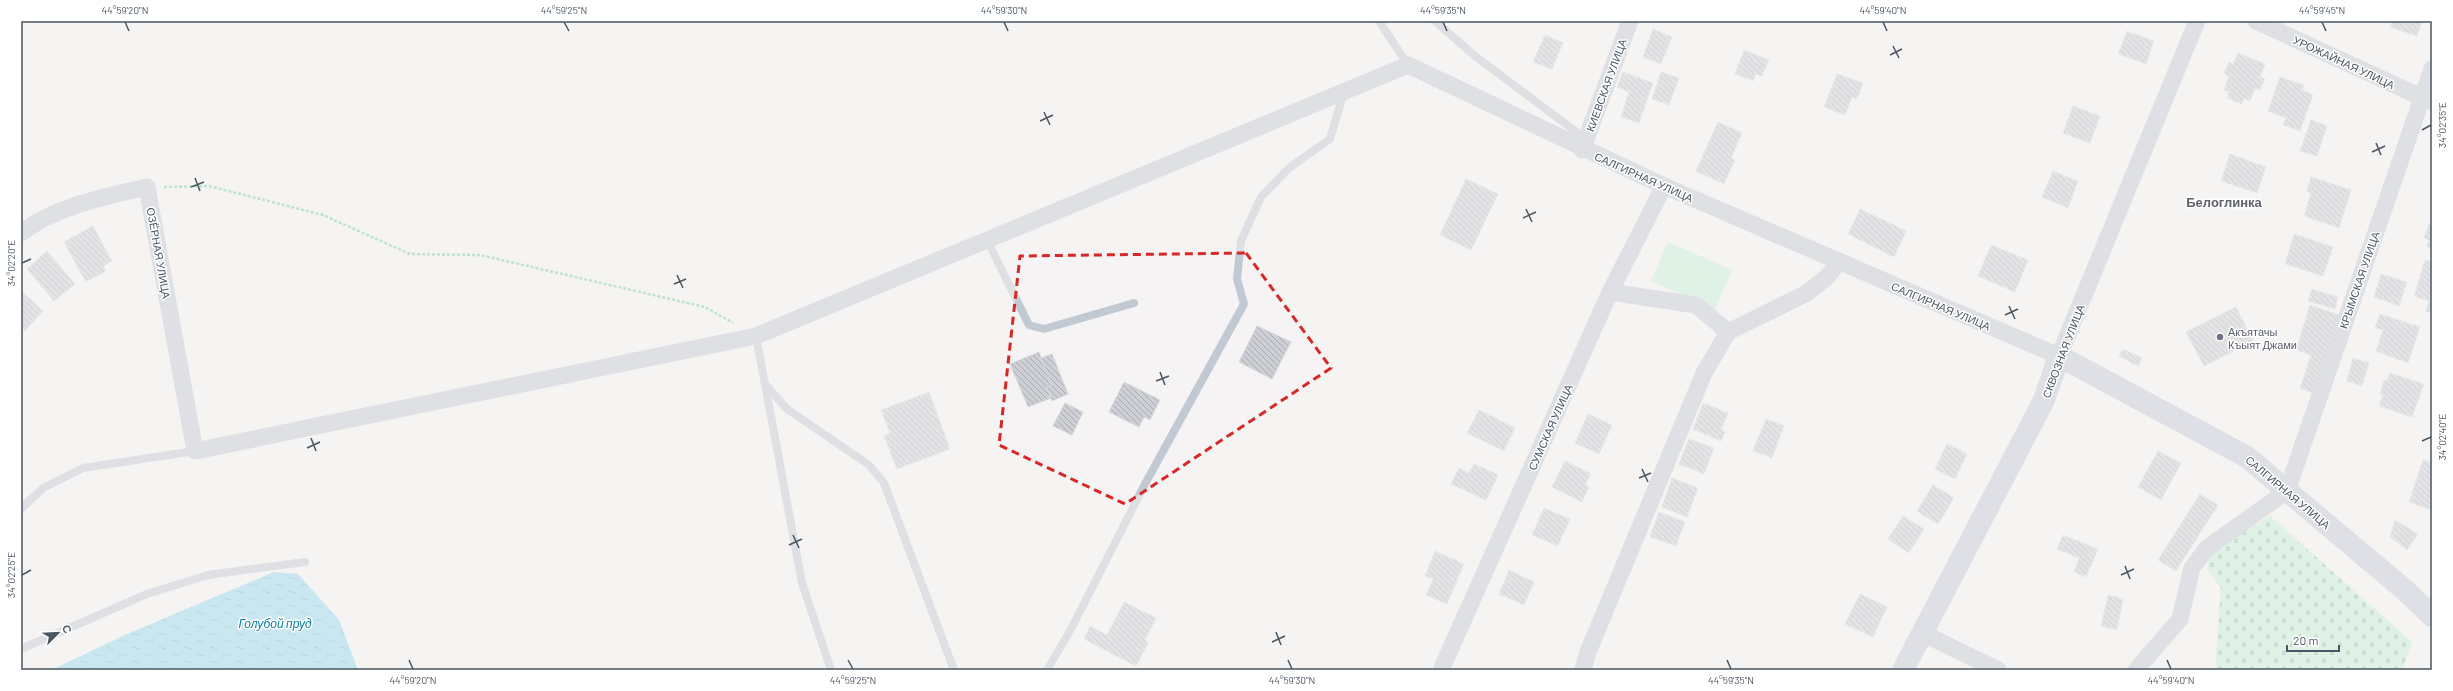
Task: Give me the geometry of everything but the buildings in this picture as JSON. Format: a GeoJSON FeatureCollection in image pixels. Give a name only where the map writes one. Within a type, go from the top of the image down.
{"type":"FeatureCollection","features":[{"type":"Feature","properties":{"kind":"main road","name":"САЛГИРНАЯ УЛИЦА"},"geometry":{"type":"LineString","coordinates":[[2060,356],[2247,457],[2432,616]]}},
{"type":"Feature","properties":{"kind":"main road","name":"СКВОЗНАЯ УЛИЦА"},"geometry":{"type":"LineString","coordinates":[[1903,670],[2044,400],[2060,356]]}},
{"type":"Feature","properties":{"kind":"street","name":"КИЕВСКАЯ УЛИЦА"},"geometry":{"type":"LineString","coordinates":[[1584,144],[1630,21]]}},
{"type":"Feature","properties":{"kind":"street","name":"СКВОЗНАЯ УЛИЦА"},"geometry":{"type":"LineString","coordinates":[[2060,356],[2197,21]]}},
{"type":"Feature","properties":{"kind":"street","name":"УРОЖАЙНАЯ УЛИЦА"},"geometry":{"type":"LineString","coordinates":[[2256,21],[2427,100]]}},
{"type":"Feature","properties":{"kind":"street"},"geometry":{"type":"LineString","coordinates":[[195,451],[756,336],[1408,64]]}},
{"type":"Feature","properties":{"kind":"street","name":"САЛГИРНАЯ УЛИЦА"},"geometry":{"type":"LineString","coordinates":[[1408,64],[1584,144],[1664,186],[1838,263],[2060,356]]}},
{"type":"Feature","properties":{"kind":"street","name":"КРЫМСКАЯ УЛИЦА"},"geometry":{"type":"LineString","coordinates":[[2287,491],[2427,100],[2432,69]]}},
{"type":"Feature","properties":{"kind":"street","name":"СУМСКАЯ УЛИЦА"},"geometry":{"type":"LineString","coordinates":[[1440,670],[1610,292],[1664,186]]}},
{"type":"Feature","properties":{"kind":"street"},"geometry":{"type":"LineString","coordinates":[[21,233],[38,220],[102,197],[147,187]]}},
{"type":"Feature","properties":{"kind":"street","name":"ОЗЁРНАЯ УЛИЦА"},"geometry":{"type":"LineString","coordinates":[[147,187],[195,451]]}},
{"type":"Feature","properties":{"kind":"street"},"geometry":{"type":"LineString","coordinates":[[1583,670],[1588,652],[1704,373],[1728,332],[1807,293],[1827,277],[1838,263]]}},
{"type":"Feature","properties":{"kind":"street"},"geometry":{"type":"LineString","coordinates":[[1610,292],[1696,305],[1728,332]]}},
{"type":"Feature","properties":{"kind":"street"},"geometry":{"type":"LineString","coordinates":[[2136,670],[2180,619],[2192,568],[2207,548],[2287,491]]}},
{"type":"Feature","properties":{"kind":"street"},"geometry":{"type":"LineString","coordinates":[[1922,633],[1998,670]]}},
{"type":"Feature","properties":{"kind":"lane"},"geometry":{"type":"LineString","coordinates":[[1379,21],[1408,64]]}},
{"type":"Feature","properties":{"kind":"lane"},"geometry":{"type":"LineString","coordinates":[[1435,21],[1474,56],[1584,144]]}},
{"type":"Feature","properties":{"kind":"lane"},"geometry":{"type":"LineString","coordinates":[[1047,670],[1067,638],[1145,484],[1244,304],[1237,279],[1241,241],[1261,197],[1289,168],[1330,140],[1344,91]]}},
{"type":"Feature","properties":{"kind":"lane"},"geometry":{"type":"LineString","coordinates":[[987,240],[1029,325],[1044,329],[1134,304]]}},
{"type":"Feature","properties":{"kind":"lane"},"geometry":{"type":"LineString","coordinates":[[756,336],[802,583],[831,670]]}},
{"type":"Feature","properties":{"kind":"lane"},"geometry":{"type":"LineString","coordinates":[[765,384],[787,409],[869,464],[884,483],[954,670]]}},
{"type":"Feature","properties":{"kind":"lane"},"geometry":{"type":"LineString","coordinates":[[21,509],[43,488],[83,468],[195,451]]}},
{"type":"Feature","properties":{"kind":"lane"},"geometry":{"type":"LineString","coordinates":[[21,649],[147,594],[208,575],[305,562]]}},
{"type":"Feature","properties":{"kind":"path"},"geometry":{"type":"LineString","coordinates":[[147,187],[210,186],[324,215],[410,254],[480,255],[705,308],[756,336]]}},
{"type":"Feature","properties":{"kind":"highlighted area"},"geometry":{"type":"Polygon","coordinates":[[[1246,253],[1331,368],[1125,504],[999,445],[1020,256],[1246,253]]]}},
{"type":"Feature","properties":{"kind":"green space"},"geometry":{"type":"Polygon","coordinates":[[[1668,242],[1732,270],[1715,309],[1651,281],[1668,242]]]}},
{"type":"Feature","properties":{"kind":"green space"},"geometry":{"type":"Polygon","coordinates":[[[2270,516],[2412,642],[2402,670],[2215,670],[2221,588],[2207,569],[2210,552],[2270,516]]]}},
{"type":"Feature","properties":{"kind":"water","name":"Голубой пруд"},"geometry":{"type":"Polygon","coordinates":[[[274,572],[298,574],[339,620],[358,670],[51,670],[125,635],[274,572]]]}},
{"type":"Feature","properties":{"kind":"place","name":"Акъятачы Къыят Джами"},"geometry":{"type":"Point","coordinates":[2220,337]}},
{"type":"Feature","properties":{"kind":"district","name":"Белоглинка"},"geometry":{"type":"Point","coordinates":[2224,202]}}]}
